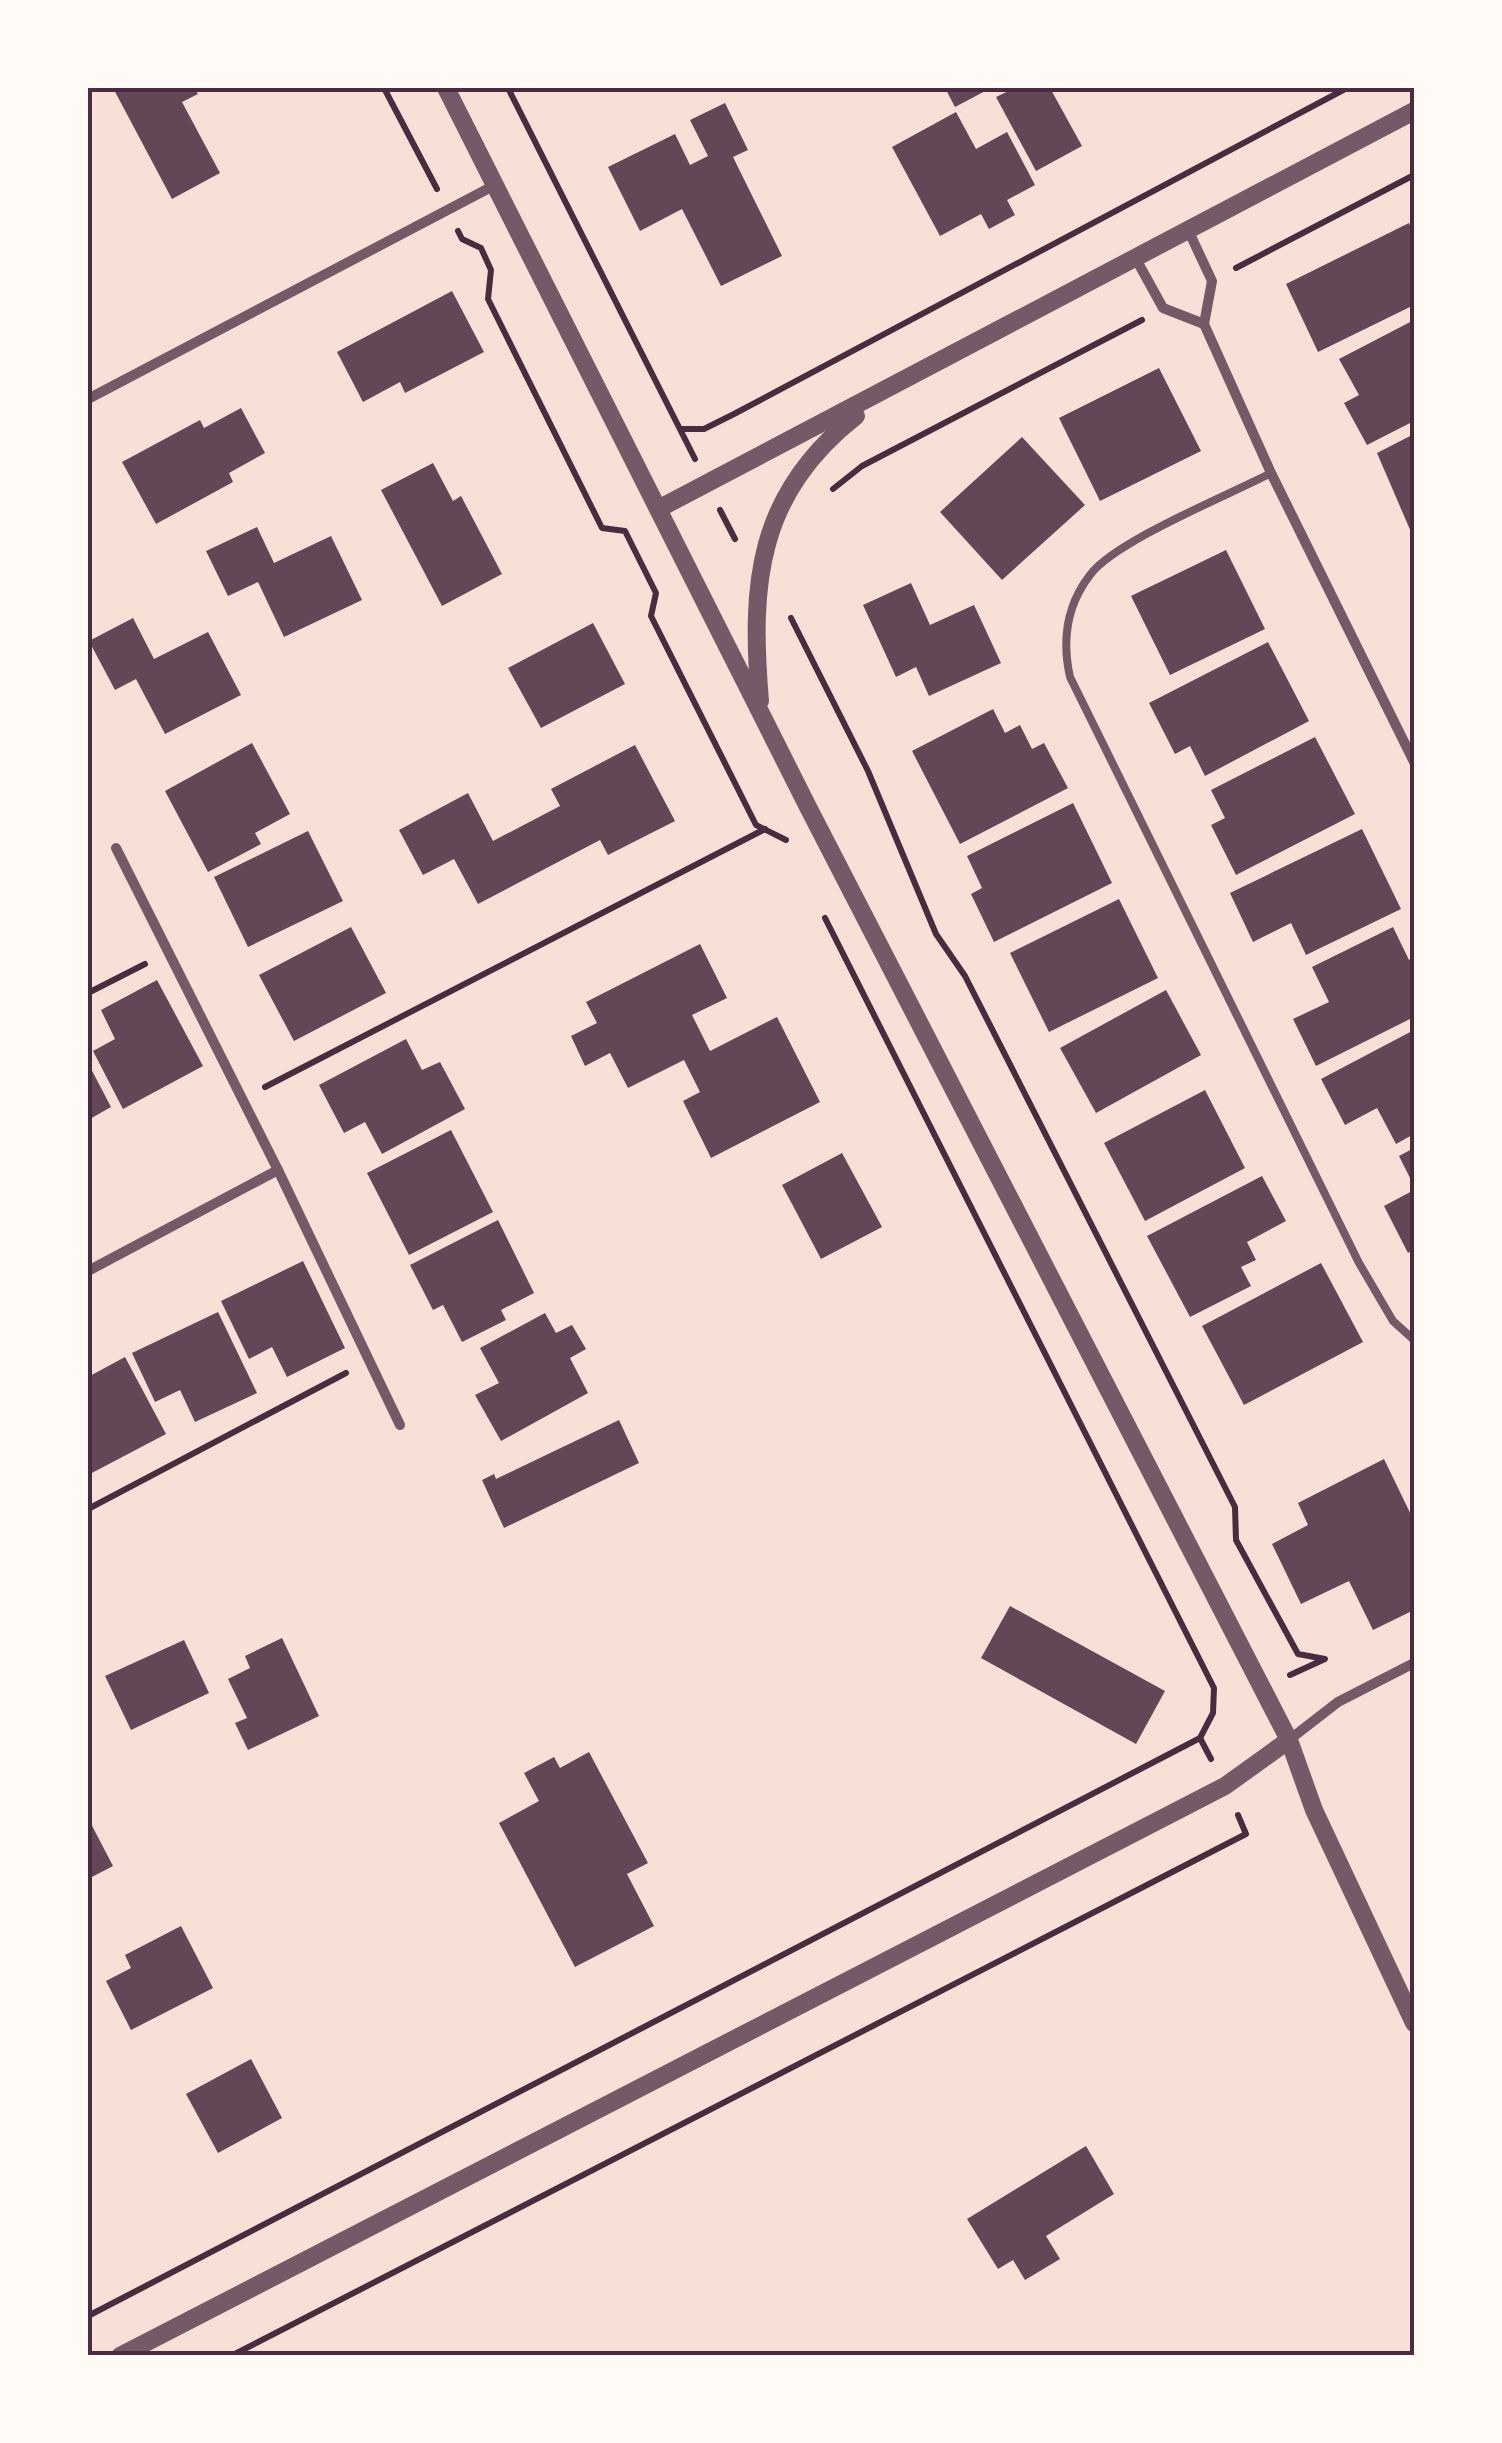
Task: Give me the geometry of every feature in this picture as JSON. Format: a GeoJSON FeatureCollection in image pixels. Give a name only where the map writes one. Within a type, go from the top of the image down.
{"type":"FeatureCollection","features":[{"type":"Feature","properties":{"kind":"street"},"geometry":{"type":"LineString","coordinates":[[446,88],[760,712],[1289,1740],[1314,1810],[1414,2023]]}},
{"type":"Feature","properties":{"kind":"street"},"geometry":{"type":"LineString","coordinates":[[660,508],[1414,112]]}},
{"type":"Feature","properties":{"kind":"street"},"geometry":{"type":"LineString","coordinates":[[88,399],[495,185]]}},
{"type":"Feature","properties":{"kind":"street"},"geometry":{"type":"LineString","coordinates":[[1189,232],[1212,281],[1204,324],[1270,473],[1414,762]]}},
{"type":"Feature","properties":{"kind":"street"},"geometry":{"type":"LineString","coordinates":[[1136,259],[1163,308],[1204,324]]}},
{"type":"Feature","properties":{"kind":"street"},"geometry":{"type":"LineString","coordinates":[[760,712],[754,630],[772,524],[818,446],[892,386]]}},
{"type":"Feature","properties":{"kind":"street"},"geometry":{"type":"LineString","coordinates":[[116,848],[278,1170],[400,1425]]}},
{"type":"Feature","properties":{"kind":"street"},"geometry":{"type":"LineString","coordinates":[[88,1270],[278,1170]]}},
{"type":"Feature","properties":{"kind":"street"},"geometry":{"type":"LineString","coordinates":[[120,2356],[1225,1786],[1338,1702],[1414,1663]]}},
{"type":"Feature","properties":{"kind":"lane"},"geometry":{"type":"LineString","coordinates":[[1270,473],[1141,540],[1092,572],[1076,596],[1064,652],[1070,677],[1359,1262],[1393,1321],[1414,1340]]}},
{"type":"Feature","properties":{"kind":"path"},"geometry":{"type":"LineString","coordinates":[[384,88],[462,238],[481,248],[491,270],[488,299],[602,528],[625,530],[656,593],[651,616],[756,825],[783,836],[792,854]]}},
{"type":"Feature","properties":{"kind":"path"},"geometry":{"type":"LineString","coordinates":[[508,88],[736,540],[766,548]]}},
{"type":"Feature","properties":{"kind":"path"},"geometry":{"type":"LineString","coordinates":[[681,429],[704,429],[734,414],[1347,88]]}},
{"type":"Feature","properties":{"kind":"path"},"geometry":{"type":"LineString","coordinates":[[1212,281],[1414,175]]}},
{"type":"Feature","properties":{"kind":"path"},"geometry":{"type":"LineString","coordinates":[[821,498],[862,466],[1163,308]]}},
{"type":"Feature","properties":{"kind":"path"},"geometry":{"type":"LineString","coordinates":[[789,607],[792,624],[868,772],[936,934],[964,976],[1235,1508],[1236,1540],[1272,1614],[1298,1654],[1324,1659],[1213,1713]]}},
{"type":"Feature","properties":{"kind":"path"},"geometry":{"type":"LineString","coordinates":[[242,1099],[766,828]]}},
{"type":"Feature","properties":{"kind":"path"},"geometry":{"type":"LineString","coordinates":[[88,2316],[1200,1738],[1213,1713],[1214,1688],[819,907]]}},
{"type":"Feature","properties":{"kind":"path"},"geometry":{"type":"LineString","coordinates":[[88,994],[168,952]]}},
{"type":"Feature","properties":{"kind":"path"},"geometry":{"type":"LineString","coordinates":[[88,1509],[370,1361]]}},
{"type":"Feature","properties":{"kind":"path"},"geometry":{"type":"LineString","coordinates":[[231,2356],[1246,1834],[1200,1738]]}},
{"type":"Feature","properties":{"kind":"building"},"geometry":{"type":"Polygon","coordinates":[[[113,88],[194,88],[198,94],[182,102],[220,173],[172,199],[113,88]]]}},
{"type":"Feature","properties":{"kind":"building"},"geometry":{"type":"Polygon","coordinates":[[[945,88],[991,88],[955,107],[945,88]]]}},
{"type":"Feature","properties":{"kind":"building"},"geometry":{"type":"Polygon","coordinates":[[[1015,88],[1050,88],[1082,146],[1036,171],[996,97],[1015,88]]]}},
{"type":"Feature","properties":{"kind":"building"},"geometry":{"type":"Polygon","coordinates":[[[725,103],[748,150],[733,157],[782,256],[721,286],[682,209],[640,231],[608,167],[675,134],[690,165],[708,156],[690,120],[725,103]]]}},
{"type":"Feature","properties":{"kind":"building"},"geometry":{"type":"Polygon","coordinates":[[[956,112],[976,149],[1007,132],[1035,185],[1007,200],[1015,215],[989,229],[981,214],[940,236],[892,147],[956,112]]]}},
{"type":"Feature","properties":{"kind":"building"},"geometry":{"type":"Polygon","coordinates":[[[1409,223],[1414,236],[1414,305],[1318,352],[1286,284],[1409,223]]]}},
{"type":"Feature","properties":{"kind":"building"},"geometry":{"type":"Polygon","coordinates":[[[452,291],[484,352],[405,393],[400,382],[363,402],[337,352],[452,291]]]}},
{"type":"Feature","properties":{"kind":"building"},"geometry":{"type":"Polygon","coordinates":[[[1414,320],[1414,421],[1367,445],[1344,403],[1359,395],[1339,359],[1414,320]]]}},
{"type":"Feature","properties":{"kind":"building"},"geometry":{"type":"Polygon","coordinates":[[[1159,368],[1201,451],[1100,501],[1059,418],[1159,368]]]}},
{"type":"Feature","properties":{"kind":"building"},"geometry":{"type":"Polygon","coordinates":[[[241,408],[265,453],[229,473],[233,482],[156,524],[122,462],[200,420],[204,428],[241,408]]]}},
{"type":"Feature","properties":{"kind":"building"},"geometry":{"type":"Polygon","coordinates":[[[1414,434],[1414,539],[1377,453],[1414,434]]]}},
{"type":"Feature","properties":{"kind":"building"},"geometry":{"type":"Polygon","coordinates":[[[1022,437],[1085,505],[1002,580],[940,512],[1022,437]]]}},
{"type":"Feature","properties":{"kind":"building"},"geometry":{"type":"Polygon","coordinates":[[[433,463],[453,501],[461,496],[502,574],[442,606],[381,490],[433,463]]]}},
{"type":"Feature","properties":{"kind":"building"},"geometry":{"type":"Polygon","coordinates":[[[257,527],[274,563],[331,536],[362,600],[284,637],[258,582],[228,596],[206,551],[257,527]]]}},
{"type":"Feature","properties":{"kind":"building"},"geometry":{"type":"Polygon","coordinates":[[[1226,550],[1265,629],[1170,675],[1131,596],[1226,550]]]}},
{"type":"Feature","properties":{"kind":"building"},"geometry":{"type":"Polygon","coordinates":[[[911,583],[930,625],[974,605],[1001,663],[929,696],[916,667],[896,677],[863,605],[911,583]]]}},
{"type":"Feature","properties":{"kind":"building"},"geometry":{"type":"Polygon","coordinates":[[[133,618],[154,659],[208,632],[241,695],[165,734],[136,679],[115,690],[89,641],[133,618]]]}},
{"type":"Feature","properties":{"kind":"building"},"geometry":{"type":"Polygon","coordinates":[[[593,623],[625,684],[541,728],[508,668],[593,623]]]}},
{"type":"Feature","properties":{"kind":"building"},"geometry":{"type":"Polygon","coordinates":[[[1268,642],[1309,721],[1205,776],[1190,746],[1175,754],[1149,703],[1268,642]]]}},
{"type":"Feature","properties":{"kind":"building"},"geometry":{"type":"Polygon","coordinates":[[[993,709],[1005,733],[1020,725],[1032,749],[1044,743],[1068,788],[960,844],[912,751],[993,709]]]}},
{"type":"Feature","properties":{"kind":"building"},"geometry":{"type":"Polygon","coordinates":[[[1315,737],[1355,814],[1236,875],[1211,825],[1225,818],[1211,790],[1315,737]]]}},
{"type":"Feature","properties":{"kind":"building"},"geometry":{"type":"Polygon","coordinates":[[[252,743],[290,814],[255,833],[261,844],[208,872],[165,791],[252,743]]]}},
{"type":"Feature","properties":{"kind":"building"},"geometry":{"type":"Polygon","coordinates":[[[635,745],[675,821],[608,855],[600,840],[478,904],[454,859],[423,875],[399,830],[468,793],[493,841],[560,806],[551,789],[635,745]]]}},
{"type":"Feature","properties":{"kind":"building"},"geometry":{"type":"Polygon","coordinates":[[[1073,803],[1112,883],[994,942],[971,894],[982,888],[967,856],[1073,803]]]}},
{"type":"Feature","properties":{"kind":"building"},"geometry":{"type":"Polygon","coordinates":[[[1362,829],[1401,909],[1306,955],[1291,923],[1253,942],[1230,893],[1362,829]]]}},
{"type":"Feature","properties":{"kind":"building"},"geometry":{"type":"Polygon","coordinates":[[[308,831],[343,901],[248,947],[214,877],[308,831]]]}},
{"type":"Feature","properties":{"kind":"building"},"geometry":{"type":"Polygon","coordinates":[[[1119,899],[1158,978],[1049,1032],[1010,953],[1119,899]]]}},
{"type":"Feature","properties":{"kind":"building"},"geometry":{"type":"Polygon","coordinates":[[[351,927],[386,993],[294,1041],[259,975],[351,927]]]}},
{"type":"Feature","properties":{"kind":"building"},"geometry":{"type":"Polygon","coordinates":[[[1393,927],[1409,960],[1414,957],[1414,1017],[1316,1066],[1293,1019],[1329,1002],[1312,967],[1393,927]]]}},
{"type":"Feature","properties":{"kind":"building"},"geometry":{"type":"Polygon","coordinates":[[[700,944],[727,998],[692,1015],[710,1051],[777,1017],[820,1102],[711,1158],[683,1101],[700,1092],[684,1060],[628,1088],[610,1053],[585,1066],[571,1036],[597,1023],[586,1002],[700,944]]]}},
{"type":"Feature","properties":{"kind":"building"},"geometry":{"type":"Polygon","coordinates":[[[157,980],[203,1066],[123,1109],[93,1051],[115,1039],[101,1010],[157,980]]]}},
{"type":"Feature","properties":{"kind":"building"},"geometry":{"type":"Polygon","coordinates":[[[1166,990],[1201,1055],[1096,1113],[1060,1048],[1166,990]]]}},
{"type":"Feature","properties":{"kind":"building"},"geometry":{"type":"Polygon","coordinates":[[[1414,1030],[1414,1134],[1396,1144],[1377,1108],[1345,1125],[1321,1079],[1414,1030]]]}},
{"type":"Feature","properties":{"kind":"building"},"geometry":{"type":"Polygon","coordinates":[[[406,1039],[422,1070],[440,1062],[465,1109],[382,1154],[365,1122],[344,1133],[319,1085],[406,1039]]]}},
{"type":"Feature","properties":{"kind":"building"},"geometry":{"type":"Polygon","coordinates":[[[88,1063],[111,1107],[88,1120],[88,1063]]]}},
{"type":"Feature","properties":{"kind":"building"},"geometry":{"type":"Polygon","coordinates":[[[1205,1090],[1245,1168],[1145,1221],[1104,1143],[1205,1090]]]}},
{"type":"Feature","properties":{"kind":"building"},"geometry":{"type":"Polygon","coordinates":[[[451,1130],[493,1212],[409,1255],[367,1173],[451,1130]]]}},
{"type":"Feature","properties":{"kind":"building"},"geometry":{"type":"Polygon","coordinates":[[[1414,1148],[1414,1186],[1399,1156],[1414,1148]]]}},
{"type":"Feature","properties":{"kind":"building"},"geometry":{"type":"Polygon","coordinates":[[[842,1153],[882,1227],[821,1259],[782,1185],[842,1153]]]}},
{"type":"Feature","properties":{"kind":"building"},"geometry":{"type":"Polygon","coordinates":[[[1262,1176],[1286,1221],[1247,1242],[1256,1260],[1241,1267],[1251,1286],[1190,1317],[1147,1236],[1262,1176]]]}},
{"type":"Feature","properties":{"kind":"building"},"geometry":{"type":"Polygon","coordinates":[[[1414,1190],[1414,1249],[1408,1253],[1384,1206],[1414,1190]]]}},
{"type":"Feature","properties":{"kind":"building"},"geometry":{"type":"Polygon","coordinates":[[[498,1220],[534,1293],[501,1310],[506,1320],[462,1342],[443,1305],[433,1310],[410,1265],[498,1220]]]}},
{"type":"Feature","properties":{"kind":"building"},"geometry":{"type":"Polygon","coordinates":[[[303,1261],[345,1348],[287,1377],[272,1347],[249,1359],[221,1301],[303,1261]]]}},
{"type":"Feature","properties":{"kind":"building"},"geometry":{"type":"Polygon","coordinates":[[[1321,1263],[1363,1342],[1244,1405],[1202,1326],[1321,1263]]]}},
{"type":"Feature","properties":{"kind":"building"},"geometry":{"type":"Polygon","coordinates":[[[218,1312],[257,1393],[195,1422],[180,1390],[155,1402],[132,1353],[218,1312]]]}},
{"type":"Feature","properties":{"kind":"building"},"geometry":{"type":"Polygon","coordinates":[[[545,1313],[556,1333],[572,1325],[586,1349],[570,1358],[588,1393],[501,1441],[475,1395],[499,1383],[480,1348],[545,1313]]]}},
{"type":"Feature","properties":{"kind":"building"},"geometry":{"type":"Polygon","coordinates":[[[125,1357],[166,1434],[88,1475],[88,1377],[125,1357]]]}},
{"type":"Feature","properties":{"kind":"building"},"geometry":{"type":"Polygon","coordinates":[[[619,1420],[639,1463],[504,1528],[482,1480],[494,1474],[496,1479],[619,1420]]]}},
{"type":"Feature","properties":{"kind":"building"},"geometry":{"type":"Polygon","coordinates":[[[1384,1459],[1414,1521],[1414,1610],[1373,1630],[1349,1581],[1301,1604],[1272,1544],[1308,1525],[1298,1503],[1384,1459]]]}},
{"type":"Feature","properties":{"kind":"building"},"geometry":{"type":"Polygon","coordinates":[[[1010,1606],[1165,1691],[1136,1744],[981,1658],[1010,1606]]]}},
{"type":"Feature","properties":{"kind":"building"},"geometry":{"type":"Polygon","coordinates":[[[282,1638],[319,1716],[248,1750],[235,1723],[247,1718],[228,1679],[250,1668],[245,1656],[282,1638]]]}},
{"type":"Feature","properties":{"kind":"building"},"geometry":{"type":"Polygon","coordinates":[[[184,1640],[209,1693],[131,1730],[105,1676],[184,1640]]]}},
{"type":"Feature","properties":{"kind":"building"},"geometry":{"type":"Polygon","coordinates":[[[589,1752],[648,1863],[627,1874],[654,1926],[575,1967],[499,1823],[539,1801],[524,1773],[554,1757],[560,1768],[589,1752]]]}},
{"type":"Feature","properties":{"kind":"building"},"geometry":{"type":"Polygon","coordinates":[[[88,1818],[113,1866],[88,1879],[88,1818]]]}},
{"type":"Feature","properties":{"kind":"building"},"geometry":{"type":"Polygon","coordinates":[[[181,1926],[213,1988],[131,2030],[106,1981],[131,1968],[125,1955],[181,1926]]]}},
{"type":"Feature","properties":{"kind":"building"},"geometry":{"type":"Polygon","coordinates":[[[251,2059],[282,2118],[218,2153],[186,2094],[251,2059]]]}},
{"type":"Feature","properties":{"kind":"building"},"geometry":{"type":"Polygon","coordinates":[[[1086,2146],[1114,2194],[1046,2236],[1060,2259],[1025,2280],[1013,2260],[998,2269],[967,2219],[1086,2146]]]}}]}
